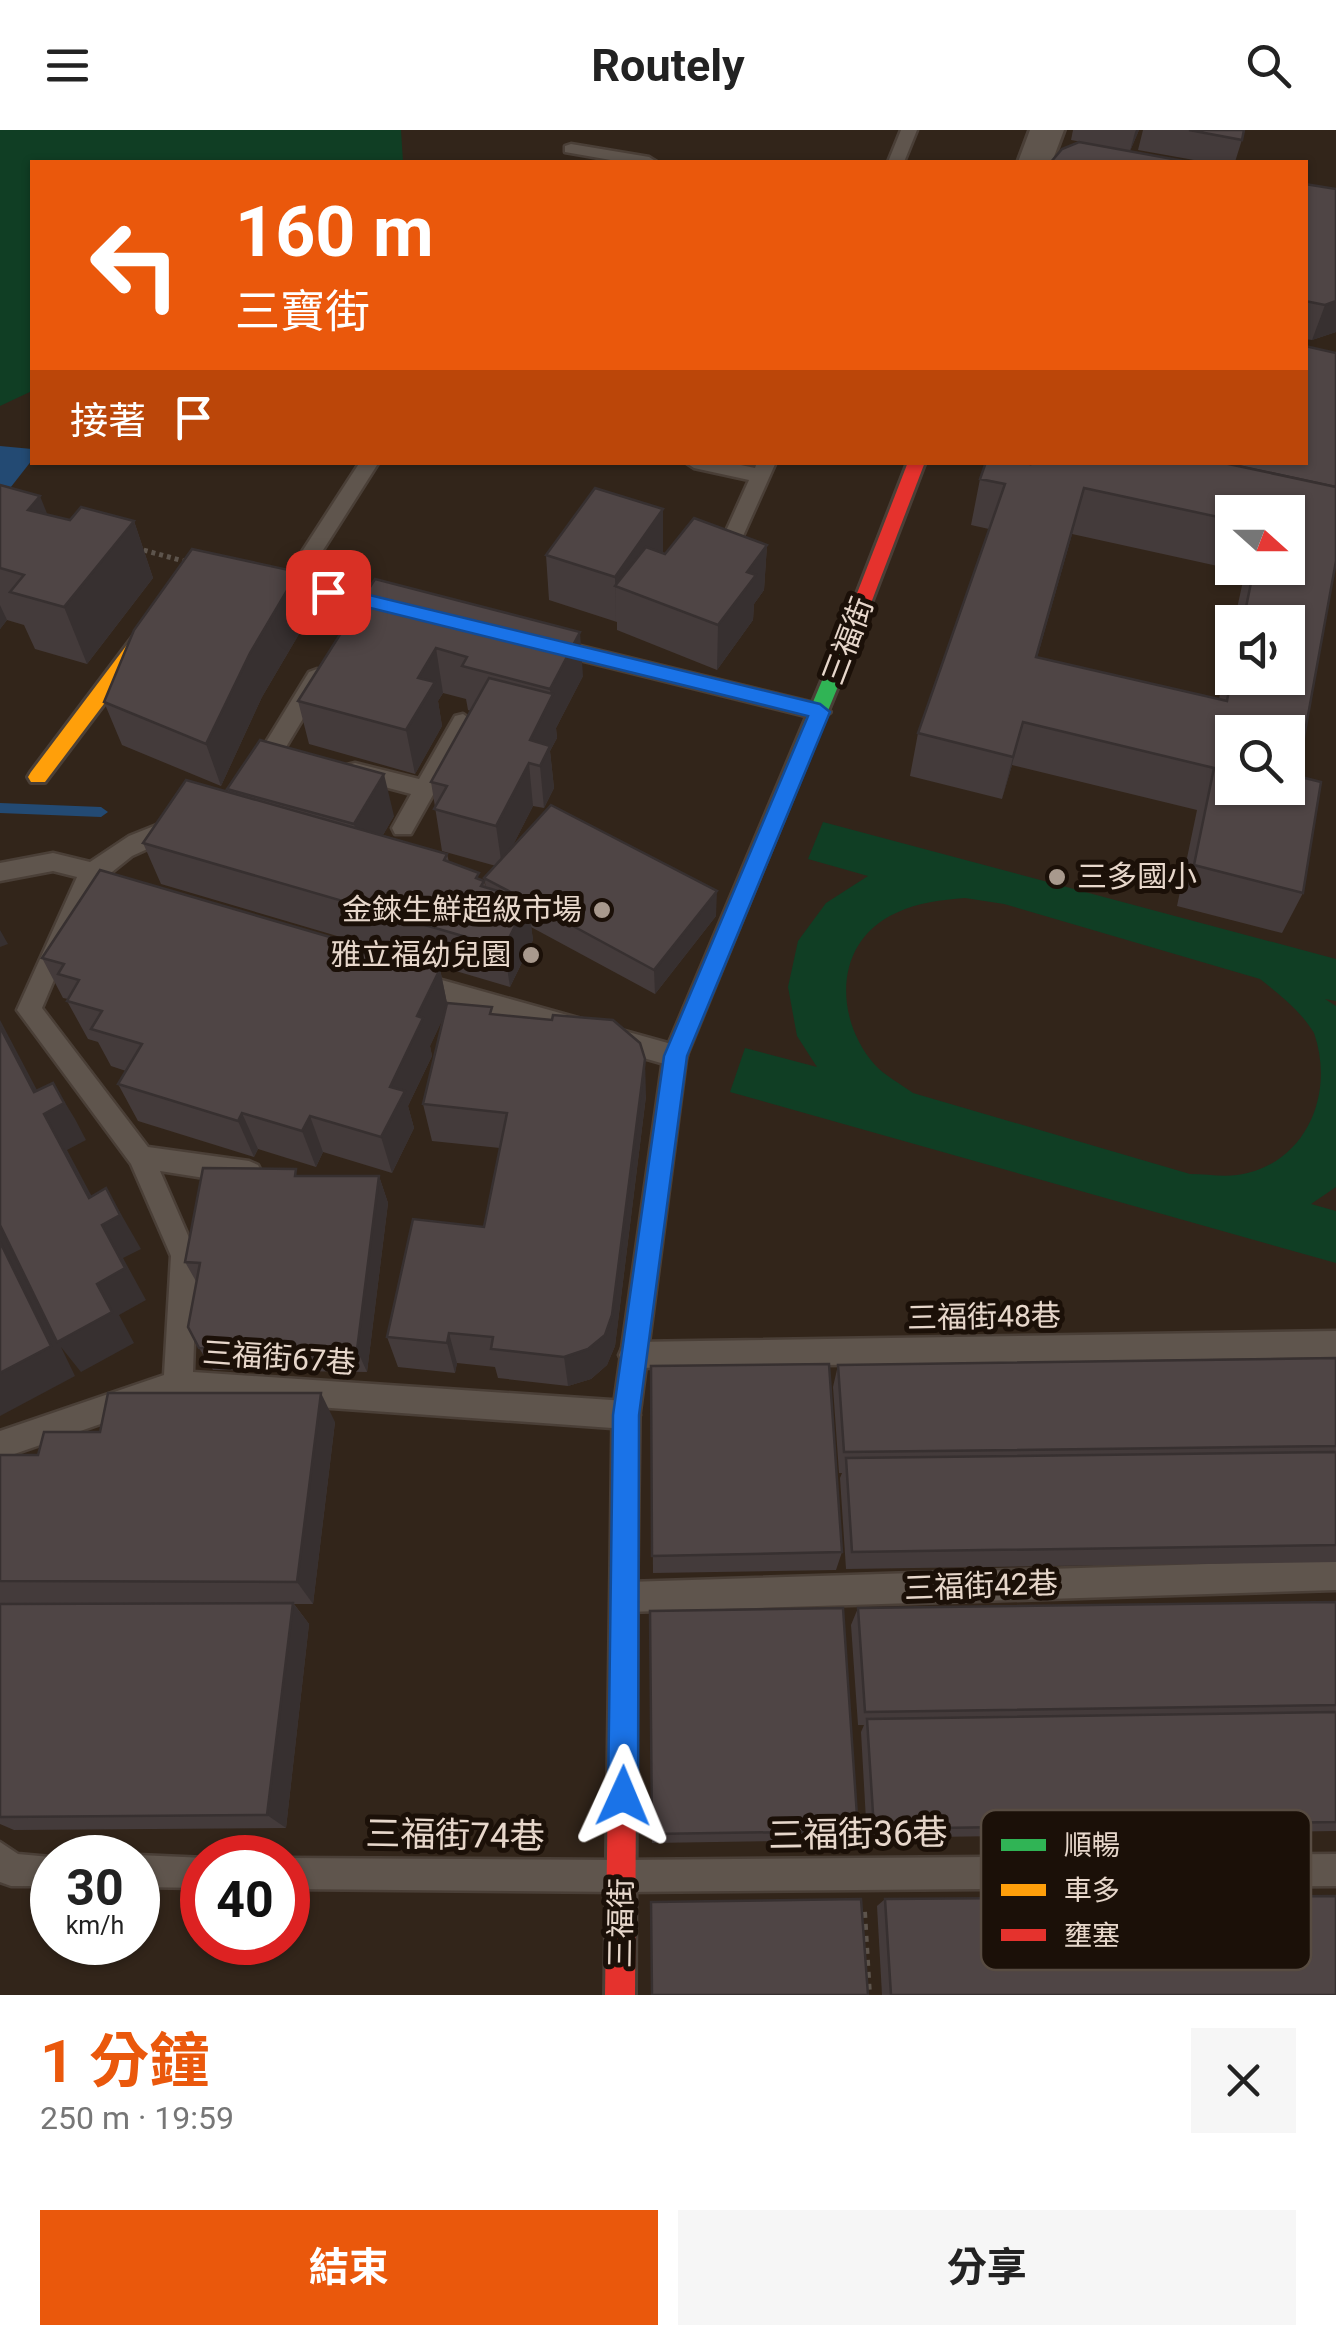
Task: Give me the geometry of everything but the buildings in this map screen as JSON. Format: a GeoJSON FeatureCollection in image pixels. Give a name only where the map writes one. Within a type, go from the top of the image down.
{"type":"FeatureCollection","features":[{"type":"Feature","properties":{"kind":"street","name":"三福街"},"geometry":{"type":"LineString","coordinates":[[620,1995],[626,1415],[675,1056],[820,712],[917,465]]}},
{"type":"Feature","properties":{"kind":"street"},"geometry":{"type":"LineString","coordinates":[[217,572],[292,582],[359,608],[820,712]]}},
{"type":"Feature","properties":{"kind":"street"},"geometry":{"type":"LineString","coordinates":[[38,777],[178,592]]}},
{"type":"Feature","properties":{"kind":"lane"},"geometry":{"type":"LineString","coordinates":[[582,130],[566,156],[621,160]]}},
{"type":"Feature","properties":{"kind":"lane"},"geometry":{"type":"LineString","coordinates":[[897,160],[909,130]]}},
{"type":"Feature","properties":{"kind":"lane"},"geometry":{"type":"LineString","coordinates":[[292,582],[368,465]]}},
{"type":"Feature","properties":{"kind":"lane"},"geometry":{"type":"LineString","coordinates":[[724,465],[764,469],[736,531]]}},
{"type":"Feature","properties":{"kind":"lane"},"geometry":{"type":"LineString","coordinates":[[242,792],[282,752],[334,650]]}},
{"type":"Feature","properties":{"kind":"lane"},"geometry":{"type":"LineString","coordinates":[[403,828],[463,722]]}},
{"type":"Feature","properties":{"kind":"lane"},"geometry":{"type":"LineString","coordinates":[[330,764],[425,789]]}},
{"type":"Feature","properties":{"kind":"lane"},"geometry":{"type":"LineString","coordinates":[[86,880],[141,839],[204,814]]}},
{"type":"Feature","properties":{"kind":"lane"},"geometry":{"type":"LineString","coordinates":[[0,872],[53,862],[138,905]]}},
{"type":"Feature","properties":{"kind":"lane","name":"三福街67巷"},"geometry":{"type":"LineString","coordinates":[[86,880],[29,1010],[141,1157],[184,1256],[178,1384],[626,1415]]}},
{"type":"Feature","properties":{"kind":"lane"},"geometry":{"type":"LineString","coordinates":[[388,975],[675,1056]]}},
{"type":"Feature","properties":{"kind":"lane"},"geometry":{"type":"LineString","coordinates":[[141,1157],[273,1176]]}},
{"type":"Feature","properties":{"kind":"lane","name":"三福街48巷"},"geometry":{"type":"LineString","coordinates":[[634,1355],[1336,1344]]}},
{"type":"Feature","properties":{"kind":"lane"},"geometry":{"type":"LineString","coordinates":[[0,1445],[178,1384]]}},
{"type":"Feature","properties":{"kind":"lane","name":"三福街42巷"},"geometry":{"type":"LineString","coordinates":[[627,1598],[1336,1575]]}},
{"type":"Feature","properties":{"kind":"lane"},"geometry":{"type":"LineString","coordinates":[[0,1858],[11,1870],[30,1870]]}},
{"type":"Feature","properties":{"kind":"lane","name":"三福街36巷"},"geometry":{"type":"LineString","coordinates":[[1311,1870],[1336,1870]]}},
{"type":"Feature","properties":{"kind":"lane","name":"三福街74巷"},"geometry":{"type":"LineString","coordinates":[[310,1873],[622,1876]]}},
{"type":"Feature","properties":{"kind":"lane","name":"三福街36巷"},"geometry":{"type":"LineString","coordinates":[[622,1876],[981,1873]]}},
{"type":"Feature","properties":{"kind":"path"},"geometry":{"type":"LineString","coordinates":[[133,547],[217,572]]}},
{"type":"Feature","properties":{"kind":"path"},"geometry":{"type":"LineString","coordinates":[[860,1874],[868,1995]]}},
{"type":"Feature","properties":{"kind":"green space"},"geometry":{"type":"Polygon","coordinates":[[[0,130],[401,130],[403,160],[30,160],[30,392],[0,406],[0,130]]]}},
{"type":"Feature","properties":{"kind":"green space"},"geometry":{"type":"Polygon","coordinates":[[[823,822],[1336,959],[1336,1001],[1325,999],[1336,1006],[1336,1187],[1311,1204],[1336,1211],[1336,1263],[730,1092],[745,1048],[817,1067],[797,1036],[788,987],[798,941],[826,903],[868,876],[808,859],[823,822]],[[965,898],[922,904],[896,913],[875,926],[860,942],[846,982],[847,1004],[862,1046],[883,1073],[913,1093],[1190,1174],[1231,1176],[1260,1169],[1297,1143],[1317,1103],[1320,1057],[1314,1033],[1275,991],[1260,979],[1004,904],[965,898]]]}},
{"type":"Feature","properties":{"kind":"water"},"geometry":{"type":"Polygon","coordinates":[[[0,446],[30,449],[30,463],[0,501],[0,446]]]}},
{"type":"Feature","properties":{"kind":"waterway"},"geometry":{"type":"LineString","coordinates":[[0,808],[101,812]]}},
{"type":"Feature","properties":{"kind":"traffic: fast"},"geometry":{"type":"LineString","coordinates":[[624,1570],[626,1415],[675,1056],[846,645]]}},
{"type":"Feature","properties":{"kind":"traffic: slow"},"geometry":{"type":"LineString","coordinates":[[38,777],[161,614]]}},
{"type":"Feature","properties":{"kind":"traffic: jam"},"geometry":{"type":"LineString","coordinates":[[846,645],[916,465]]}},
{"type":"Feature","properties":{"kind":"traffic: jam"},"geometry":{"type":"LineString","coordinates":[[230,572],[255,573],[820,712]]}},
{"type":"Feature","properties":{"kind":"traffic: jam"},"geometry":{"type":"LineString","coordinates":[[620,1995],[624,1570]]}},
{"type":"Feature","properties":{"kind":"place","name":"三多國小"},"geometry":{"type":"Point","coordinates":[1057,877]}},
{"type":"Feature","properties":{"kind":"place","name":"金錸生鮮超級市場"},"geometry":{"type":"Point","coordinates":[602,910]}},
{"type":"Feature","properties":{"kind":"place","name":"雅立福幼兒園"},"geometry":{"type":"Point","coordinates":[531,955]}},
{"type":"Feature","properties":{"kind":"route"},"geometry":{"type":"LineString","coordinates":[[328,592],[820,712],[675,1056],[626,1415],[623,1796]]}}]}
